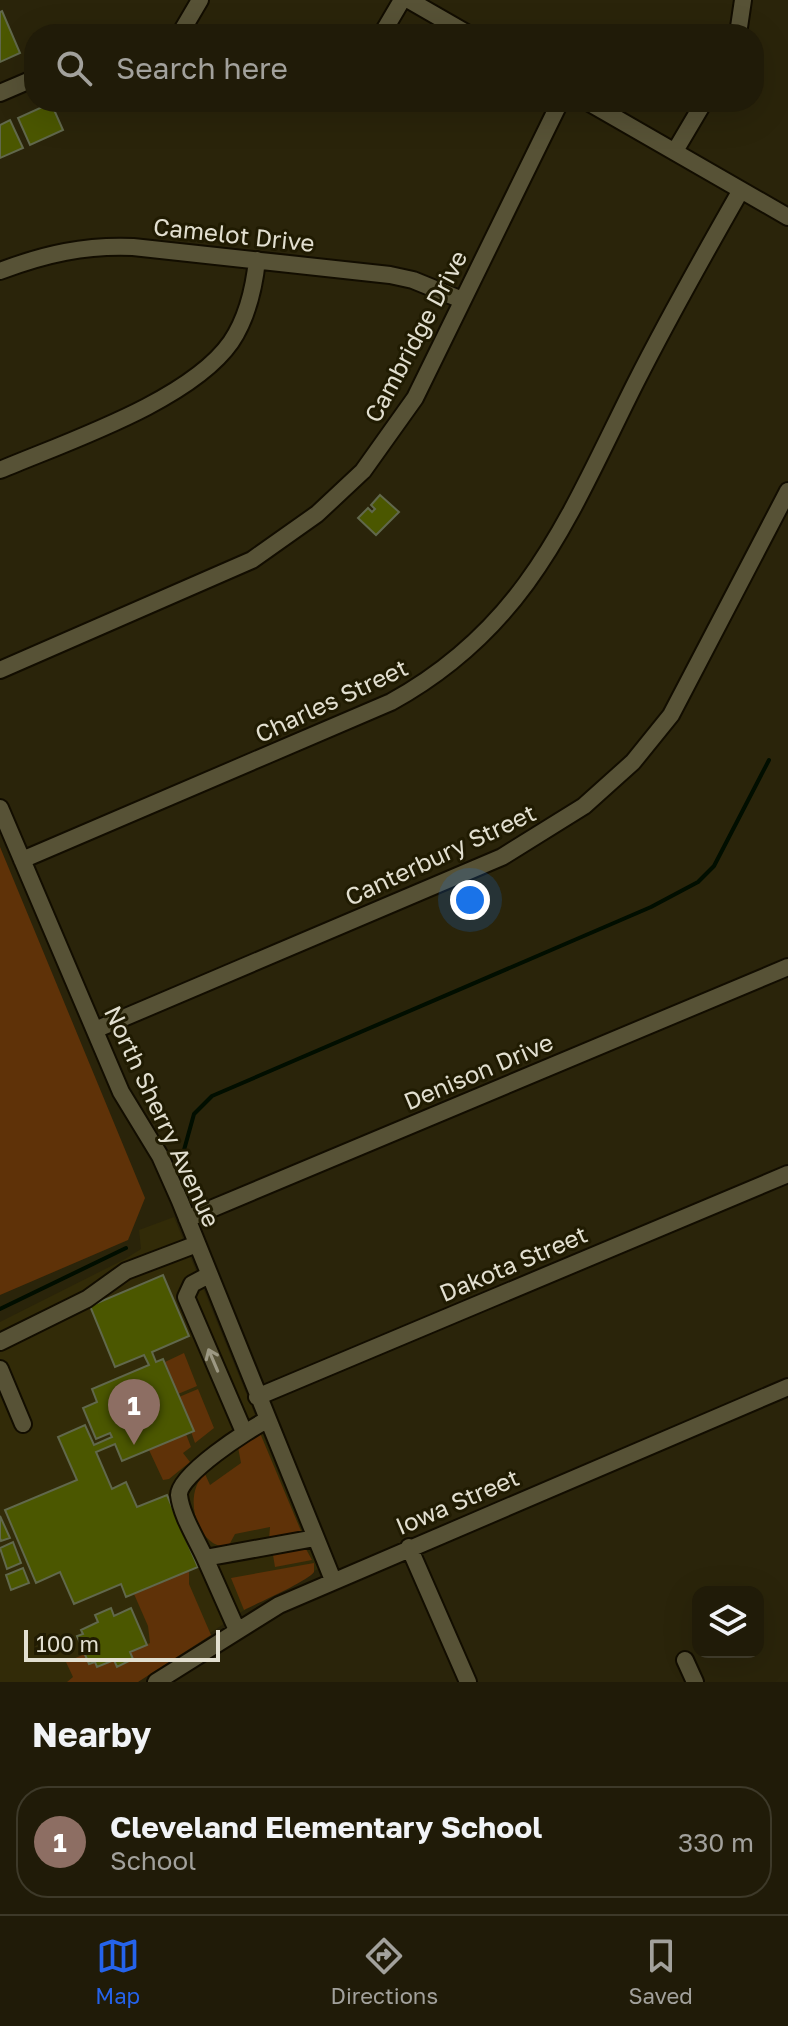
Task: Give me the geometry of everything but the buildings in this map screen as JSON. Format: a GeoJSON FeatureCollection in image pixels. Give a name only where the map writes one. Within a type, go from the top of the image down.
{"type":"FeatureCollection","features":[{"type":"Feature","properties":{"kind":"street"},"geometry":{"type":"LineString","coordinates":[[186,24],[200,0]]}},
{"type":"Feature","properties":{"kind":"street"},"geometry":{"type":"LineString","coordinates":[[388,24],[402,0]]}},
{"type":"Feature","properties":{"kind":"street"},"geometry":{"type":"LineString","coordinates":[[409,0],[451,24]]}},
{"type":"Feature","properties":{"kind":"street"},"geometry":{"type":"LineString","coordinates":[[739,24],[743,0]]}},
{"type":"Feature","properties":{"kind":"street"},"geometry":{"type":"LineString","coordinates":[[0,93],[24,83]]}},
{"type":"Feature","properties":{"kind":"street","name":"Cambridge Drive"},"geometry":{"type":"LineString","coordinates":[[0,670],[221,576],[279,543],[317,514],[363,471],[415,398],[555,112]]}},
{"type":"Feature","properties":{"kind":"street"},"geometry":{"type":"LineString","coordinates":[[606,112],[788,217]]}},
{"type":"Feature","properties":{"kind":"street"},"geometry":{"type":"LineString","coordinates":[[675,151],[698,112]]}},
{"type":"Feature","properties":{"kind":"street","name":"Charles Street"},"geometry":{"type":"LineString","coordinates":[[22,860],[391,702],[443,669],[480,639],[514,604],[555,543],[676,304],[741,190]]}},
{"type":"Feature","properties":{"kind":"street","name":"Camelot Drive"},"geometry":{"type":"LineString","coordinates":[[0,271],[61,251],[101,246],[390,275],[413,280],[462,300]]}},
{"type":"Feature","properties":{"kind":"street"},"geometry":{"type":"LineString","coordinates":[[0,470],[125,416],[173,391],[216,360],[229,345],[244,318],[257,260]]}},
{"type":"Feature","properties":{"kind":"street","name":"Canterbury Street"},"geometry":{"type":"LineString","coordinates":[[95,1030],[502,857],[584,806],[633,762],[671,715],[788,491]]}},
{"type":"Feature","properties":{"kind":"street","name":"North Sherry Avenue"},"geometry":{"type":"LineString","coordinates":[[0,808],[121,1092],[160,1156],[333,1580]]}},
{"type":"Feature","properties":{"kind":"street","name":"Denison Drive"},"geometry":{"type":"LineString","coordinates":[[187,1219],[788,967]]}},
{"type":"Feature","properties":{"kind":"street","name":"Dakota Street"},"geometry":{"type":"LineString","coordinates":[[257,1397],[788,1174]]}},
{"type":"Feature","properties":{"kind":"street"},"geometry":{"type":"LineString","coordinates":[[0,1342],[87,1299],[126,1271],[197,1244]]}},
{"type":"Feature","properties":{"kind":"street"},"geometry":{"type":"LineString","coordinates":[[209,1275],[192,1284],[186,1297],[244,1432]]}},
{"type":"Feature","properties":{"kind":"street"},"geometry":{"type":"LineString","coordinates":[[0,1369],[23,1424]]}},
{"type":"Feature","properties":{"kind":"street","name":"Iowa Street"},"geometry":{"type":"LineString","coordinates":[[156,1682],[279,1605],[788,1387]]}},
{"type":"Feature","properties":{"kind":"street"},"geometry":{"type":"LineString","coordinates":[[237,1630],[179,1491],[195,1472],[244,1432],[267,1420]]}},
{"type":"Feature","properties":{"kind":"street"},"geometry":{"type":"LineString","coordinates":[[205,1558],[315,1538]]}},
{"type":"Feature","properties":{"kind":"street"},"geometry":{"type":"LineString","coordinates":[[409,1547],[468,1682]]}},
{"type":"Feature","properties":{"kind":"street"},"geometry":{"type":"LineString","coordinates":[[685,1660],[695,1682]]}},
{"type":"Feature","properties":{"kind":"shaded area"},"geometry":{"type":"Polygon","coordinates":[[[0,847],[145,1198],[128,1240],[0,1295],[0,847]]]}},
{"type":"Feature","properties":{"kind":"shaded area"},"geometry":{"type":"Polygon","coordinates":[[[174,1217],[318,1569],[243,1611],[137,1682],[0,1682],[0,1322],[125,1259],[141,1249],[139,1230],[174,1217]]]}},
{"type":"Feature","properties":{"kind":"shaded area"},"geometry":{"type":"Polygon","coordinates":[[[184,1353],[197,1386],[178,1394],[165,1362],[184,1353]]]}},
{"type":"Feature","properties":{"kind":"shaded area"},"geometry":{"type":"Polygon","coordinates":[[[198,1389],[214,1428],[195,1443],[179,1397],[198,1389]]]}},
{"type":"Feature","properties":{"kind":"shaded area"},"geometry":{"type":"Polygon","coordinates":[[[260,1433],[301,1531],[269,1540],[270,1527],[235,1534],[228,1547],[217,1545],[208,1539],[196,1518],[194,1494],[198,1483],[205,1474],[210,1485],[241,1463],[238,1447],[260,1433]]]}},
{"type":"Feature","properties":{"kind":"shaded area"},"geometry":{"type":"Polygon","coordinates":[[[186,1434],[191,1447],[183,1453],[190,1462],[169,1479],[163,1480],[149,1450],[186,1434]]]}},
{"type":"Feature","properties":{"kind":"shaded area"},"geometry":{"type":"Polygon","coordinates":[[[306,1549],[312,1560],[275,1567],[273,1555],[306,1549]]]}},
{"type":"Feature","properties":{"kind":"shaded area"},"geometry":{"type":"Polygon","coordinates":[[[314,1563],[314,1572],[310,1576],[244,1610],[231,1578],[314,1563]]]}},
{"type":"Feature","properties":{"kind":"shaded area"},"geometry":{"type":"Polygon","coordinates":[[[189,1571],[189,1584],[211,1635],[138,1682],[67,1682],[73,1677],[66,1662],[85,1654],[95,1662],[114,1660],[117,1667],[133,1660],[130,1652],[150,1643],[148,1626],[134,1594],[189,1571]]]}},
{"type":"Feature","properties":{"kind":"waterway"},"geometry":{"type":"LineString","coordinates":[[179,1168],[194,1114],[212,1096],[651,907],[698,882],[714,866],[769,760]]}},
{"type":"Feature","properties":{"kind":"waterway"},"geometry":{"type":"LineString","coordinates":[[0,1309],[126,1248]]}},
{"type":"Feature","properties":{"kind":"place","name":"Cleveland Elementary School"},"geometry":{"type":"Point","coordinates":[134,1445]}}]}
